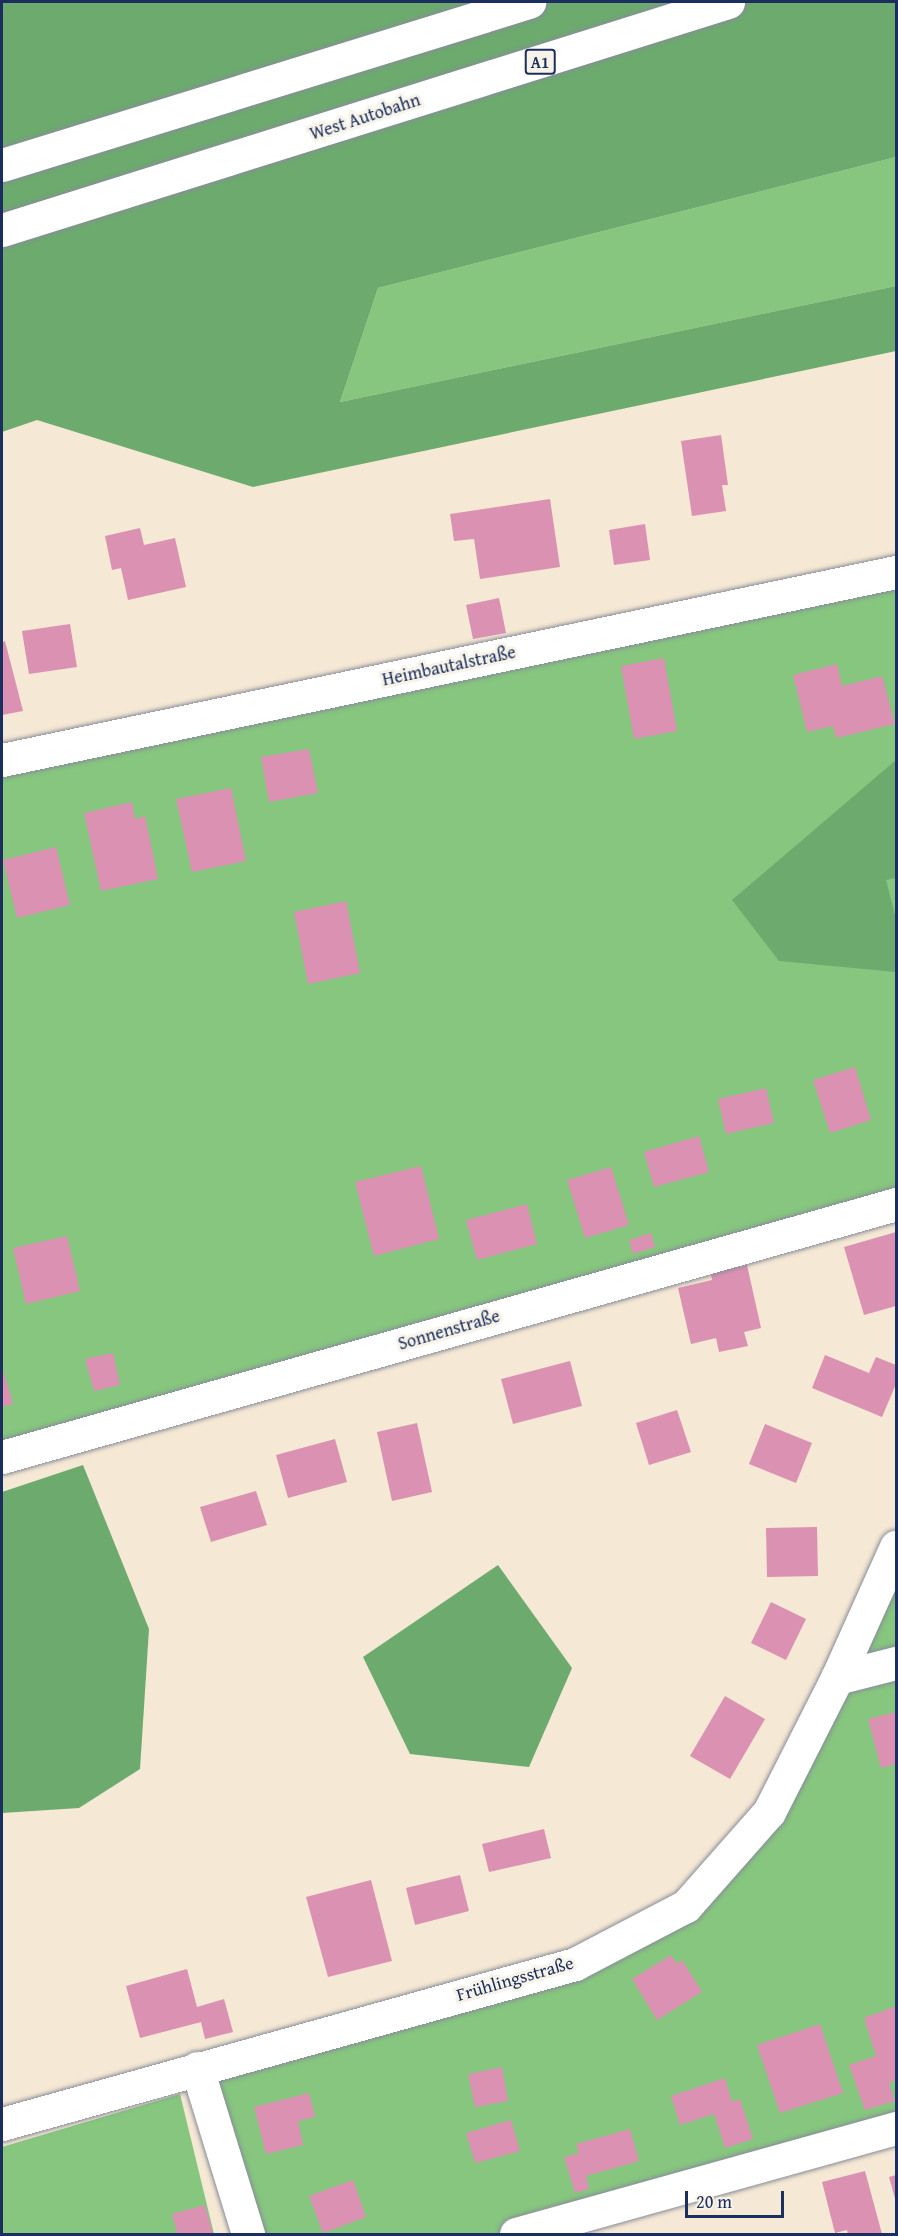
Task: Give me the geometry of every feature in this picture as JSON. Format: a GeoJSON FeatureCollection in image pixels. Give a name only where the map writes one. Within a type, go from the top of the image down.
{"type":"FeatureCollection","features":[{"type":"Feature","properties":{"kind":"main road"},"geometry":{"type":"LineString","coordinates":[[2,165],[158,119],[529,2]]}},
{"type":"Feature","properties":{"kind":"main road","name":"West Autobahn"},"geometry":{"type":"LineString","coordinates":[[2,230],[176,178],[728,2]]}},
{"type":"Feature","properties":{"kind":"main road","name":"Heimbautalstraße"},"geometry":{"type":"LineString","coordinates":[[2,760],[897,572]]}},
{"type":"Feature","properties":{"kind":"main road","name":"Sonnenstraße"},"geometry":{"type":"LineString","coordinates":[[2,1457],[897,1204]]}},
{"type":"Feature","properties":{"kind":"main road","name":"Frühlingsstraße"},"geometry":{"type":"LineString","coordinates":[[2,2124],[575,1964],[686,1906],[769,1812],[837,1678],[897,1547]]}},
{"type":"Feature","properties":{"kind":"main road"},"geometry":{"type":"LineString","coordinates":[[837,1678],[897,1663]]}},
{"type":"Feature","properties":{"kind":"main road"},"geometry":{"type":"LineString","coordinates":[[197,2068],[248,2235]]}},
{"type":"Feature","properties":{"kind":"main road"},"geometry":{"type":"LineString","coordinates":[[516,2235],[897,2128]]}},
{"type":"Feature","properties":{"kind":"green space"},"geometry":{"type":"Polygon","coordinates":[[[2,2],[896,2],[896,157],[378,288],[340,402],[896,286],[896,351],[253,487],[37,420],[2,432],[2,2]]]}},
{"type":"Feature","properties":{"kind":"green space"},"geometry":{"type":"Polygon","coordinates":[[[896,157],[896,286],[340,402],[378,288],[896,157]]]}},
{"type":"Feature","properties":{"kind":"green space"},"geometry":{"type":"Polygon","coordinates":[[[896,576],[896,1204],[2,1457],[2,772],[896,576]]]}},
{"type":"Feature","properties":{"kind":"green space"},"geometry":{"type":"Polygon","coordinates":[[[896,760],[896,878],[886,880],[896,919],[896,972],[779,961],[732,900],[896,760]]]}},
{"type":"Feature","properties":{"kind":"green space"},"geometry":{"type":"Polygon","coordinates":[[[83,1465],[149,1629],[140,1769],[79,1808],[2,1813],[2,1492],[83,1465]]]}},
{"type":"Feature","properties":{"kind":"green space"},"geometry":{"type":"Polygon","coordinates":[[[896,1547],[896,2128],[516,2234],[248,2234],[197,2068],[575,1964],[686,1906],[769,1812],[896,1547]]]}},
{"type":"Feature","properties":{"kind":"green space"},"geometry":{"type":"Polygon","coordinates":[[[498,1565],[572,1668],[529,1767],[410,1754],[363,1657],[498,1565]]]}},
{"type":"Feature","properties":{"kind":"green space"},"geometry":{"type":"Polygon","coordinates":[[[180,2094],[214,2234],[2,2234],[2,2147],[180,2094]]]}},
{"type":"Feature","properties":{"kind":"building"},"geometry":{"type":"Polygon","coordinates":[[[721,435],[728,485],[722,485],[726,511],[692,516],[681,441],[721,435]]]}},
{"type":"Feature","properties":{"kind":"building"},"geometry":{"type":"Polygon","coordinates":[[[550,499],[560,567],[480,579],[474,539],[454,541],[450,514],[550,499]]]}},
{"type":"Feature","properties":{"kind":"building"},"geometry":{"type":"Polygon","coordinates":[[[645,524],[650,560],[614,565],[609,530],[645,524]]]}},
{"type":"Feature","properties":{"kind":"building"},"geometry":{"type":"Polygon","coordinates":[[[140,528],[144,545],[175,538],[186,587],[128,600],[121,568],[112,570],[105,536],[140,528]]]}},
{"type":"Feature","properties":{"kind":"building"},"geometry":{"type":"Polygon","coordinates":[[[499,598],[506,633],[473,639],[466,605],[499,598]]]}},
{"type":"Feature","properties":{"kind":"building"},"geometry":{"type":"Polygon","coordinates":[[[70,624],[77,667],[29,674],[22,631],[70,624]]]}},
{"type":"Feature","properties":{"kind":"building"},"geometry":{"type":"Polygon","coordinates":[[[5,641],[23,711],[2,715],[2,642],[5,641]]]}},
{"type":"Feature","properties":{"kind":"building"},"geometry":{"type":"Polygon","coordinates":[[[664,658],[677,731],[634,739],[621,666],[664,658]]]}},
{"type":"Feature","properties":{"kind":"building"},"geometry":{"type":"Polygon","coordinates":[[[837,664],[842,686],[882,676],[895,724],[836,738],[833,726],[807,732],[793,675],[837,664]]]}},
{"type":"Feature","properties":{"kind":"building"},"geometry":{"type":"Polygon","coordinates":[[[309,749],[318,793],[269,802],[261,757],[309,749]]]}},
{"type":"Feature","properties":{"kind":"building"},"geometry":{"type":"Polygon","coordinates":[[[231,788],[246,861],[192,872],[176,799],[231,788]]]}},
{"type":"Feature","properties":{"kind":"building"},"geometry":{"type":"Polygon","coordinates":[[[132,802],[135,819],[145,816],[158,879],[101,891],[84,813],[132,802]]]}},
{"type":"Feature","properties":{"kind":"building"},"geometry":{"type":"Polygon","coordinates":[[[56,847],[70,905],[17,918],[3,860],[56,847]]]}},
{"type":"Feature","properties":{"kind":"building"},"geometry":{"type":"Polygon","coordinates":[[[346,901],[360,973],[308,984],[294,912],[346,901]]]}},
{"type":"Feature","properties":{"kind":"building"},"geometry":{"type":"Polygon","coordinates":[[[855,1067],[871,1120],[830,1133],[813,1080],[855,1067]]]}},
{"type":"Feature","properties":{"kind":"building"},"geometry":{"type":"Polygon","coordinates":[[[766,1088],[774,1123],[726,1134],[718,1099],[766,1088]]]}},
{"type":"Feature","properties":{"kind":"building"},"geometry":{"type":"Polygon","coordinates":[[[699,1136],[709,1172],[654,1187],[644,1152],[699,1136]]]}},
{"type":"Feature","properties":{"kind":"building"},"geometry":{"type":"Polygon","coordinates":[[[421,1166],[439,1239],[374,1256],[355,1182],[421,1166]]]}},
{"type":"Feature","properties":{"kind":"building"},"geometry":{"type":"Polygon","coordinates":[[[611,1167],[629,1225],[585,1238],[567,1180],[611,1167]]]}},
{"type":"Feature","properties":{"kind":"building"},"geometry":{"type":"Polygon","coordinates":[[[527,1204],[537,1244],[477,1260],[466,1220],[527,1204]]]}},
{"type":"Feature","properties":{"kind":"building"},"geometry":{"type":"Polygon","coordinates":[[[896,1232],[896,1306],[864,1315],[844,1247],[896,1232]]]}},
{"type":"Feature","properties":{"kind":"building"},"geometry":{"type":"Polygon","coordinates":[[[651,1233],[655,1247],[633,1254],[629,1240],[651,1233]]]}},
{"type":"Feature","properties":{"kind":"building"},"geometry":{"type":"Polygon","coordinates":[[[67,1236],[80,1291],[26,1304],[13,1248],[67,1236]]]}},
{"type":"Feature","properties":{"kind":"building"},"geometry":{"type":"Polygon","coordinates":[[[747,1265],[761,1328],[744,1332],[748,1346],[719,1352],[716,1338],[691,1344],[678,1288],[712,1280],[711,1273],[747,1265]]]}},
{"type":"Feature","properties":{"kind":"building"},"geometry":{"type":"Polygon","coordinates":[[[113,1353],[120,1385],[94,1391],[85,1359],[113,1353]]]}},
{"type":"Feature","properties":{"kind":"building"},"geometry":{"type":"Polygon","coordinates":[[[825,1355],[869,1373],[876,1357],[896,1365],[896,1384],[882,1417],[812,1388],[825,1355]]]}},
{"type":"Feature","properties":{"kind":"building"},"geometry":{"type":"Polygon","coordinates":[[[570,1361],[582,1406],[513,1424],[501,1379],[570,1361]]]}},
{"type":"Feature","properties":{"kind":"building"},"geometry":{"type":"Polygon","coordinates":[[[2,1366],[13,1404],[2,1407],[2,1366]]]}},
{"type":"Feature","properties":{"kind":"building"},"geometry":{"type":"Polygon","coordinates":[[[677,1410],[691,1452],[649,1465],[636,1423],[677,1410]]]}},
{"type":"Feature","properties":{"kind":"building"},"geometry":{"type":"Polygon","coordinates":[[[417,1423],[432,1492],[392,1501],[377,1432],[417,1423]]]}},
{"type":"Feature","properties":{"kind":"building"},"geometry":{"type":"Polygon","coordinates":[[[765,1424],[812,1443],[796,1483],[749,1464],[765,1424]]]}},
{"type":"Feature","properties":{"kind":"building"},"geometry":{"type":"Polygon","coordinates":[[[335,1439],[347,1482],[288,1498],[276,1455],[335,1439]]]}},
{"type":"Feature","properties":{"kind":"building"},"geometry":{"type":"Polygon","coordinates":[[[256,1491],[267,1525],[211,1542],[200,1507],[256,1491]]]}},
{"type":"Feature","properties":{"kind":"building"},"geometry":{"type":"Polygon","coordinates":[[[817,1527],[818,1576],[767,1577],[766,1528],[817,1527]]]}},
{"type":"Feature","properties":{"kind":"building"},"geometry":{"type":"Polygon","coordinates":[[[771,1602],[806,1619],[786,1660],[751,1643],[771,1602]]]}},
{"type":"Feature","properties":{"kind":"building"},"geometry":{"type":"Polygon","coordinates":[[[725,1696],[765,1719],[730,1779],[690,1756],[725,1696]]]}},
{"type":"Feature","properties":{"kind":"building"},"geometry":{"type":"Polygon","coordinates":[[[896,1712],[896,1764],[881,1768],[868,1719],[896,1712]]]}},
{"type":"Feature","properties":{"kind":"building"},"geometry":{"type":"Polygon","coordinates":[[[544,1829],[551,1858],[489,1872],[482,1844],[544,1829]]]}},
{"type":"Feature","properties":{"kind":"building"},"geometry":{"type":"Polygon","coordinates":[[[460,1875],[469,1911],[415,1925],[406,1888],[460,1875]]]}},
{"type":"Feature","properties":{"kind":"building"},"geometry":{"type":"Polygon","coordinates":[[[371,1880],[392,1961],[328,1977],[306,1897],[371,1880]]]}},
{"type":"Feature","properties":{"kind":"building"},"geometry":{"type":"Polygon","coordinates":[[[671,1955],[677,1964],[682,1960],[702,1992],[657,2020],[632,1979],[671,1955]]]}},
{"type":"Feature","properties":{"kind":"building"},"geometry":{"type":"Polygon","coordinates":[[[187,1969],[197,2007],[224,1999],[233,2032],[205,2039],[201,2022],[140,2038],[126,1986],[187,1969]]]}},
{"type":"Feature","properties":{"kind":"building"},"geometry":{"type":"Polygon","coordinates":[[[896,2006],[896,2080],[889,2083],[895,2101],[865,2110],[849,2065],[876,2056],[864,2018],[896,2006]]]}},
{"type":"Feature","properties":{"kind":"building"},"geometry":{"type":"Polygon","coordinates":[[[820,2024],[843,2093],[780,2113],[757,2045],[820,2024]]]}},
{"type":"Feature","properties":{"kind":"building"},"geometry":{"type":"Polygon","coordinates":[[[502,2067],[508,2101],[475,2107],[468,2074],[502,2067]]]}},
{"type":"Feature","properties":{"kind":"building"},"geometry":{"type":"Polygon","coordinates":[[[725,2078],[732,2102],[740,2099],[753,2139],[725,2148],[714,2114],[680,2125],[671,2096],[725,2078]]]}},
{"type":"Feature","properties":{"kind":"building"},"geometry":{"type":"Polygon","coordinates":[[[309,2093],[315,2117],[298,2121],[303,2145],[266,2154],[254,2107],[309,2093]]]}},
{"type":"Feature","properties":{"kind":"building"},"geometry":{"type":"Polygon","coordinates":[[[511,2120],[520,2151],[475,2163],[466,2133],[511,2120]]]}},
{"type":"Feature","properties":{"kind":"building"},"geometry":{"type":"Polygon","coordinates":[[[630,2129],[639,2161],[586,2176],[589,2189],[575,2193],[564,2157],[579,2153],[576,2144],[630,2129]]]}},
{"type":"Feature","properties":{"kind":"building"},"geometry":{"type":"Polygon","coordinates":[[[865,2171],[882,2234],[848,2234],[847,2230],[835,2233],[822,2182],[865,2171]]]}},
{"type":"Feature","properties":{"kind":"building"},"geometry":{"type":"Polygon","coordinates":[[[896,2175],[896,2202],[889,2177],[896,2175]]]}},
{"type":"Feature","properties":{"kind":"building"},"geometry":{"type":"Polygon","coordinates":[[[353,2180],[366,2217],[323,2233],[309,2196],[353,2180]]]}},
{"type":"Feature","properties":{"kind":"building"},"geometry":{"type":"Polygon","coordinates":[[[205,2205],[213,2234],[170,2234],[177,2232],[172,2214],[205,2205]]]}}]}
